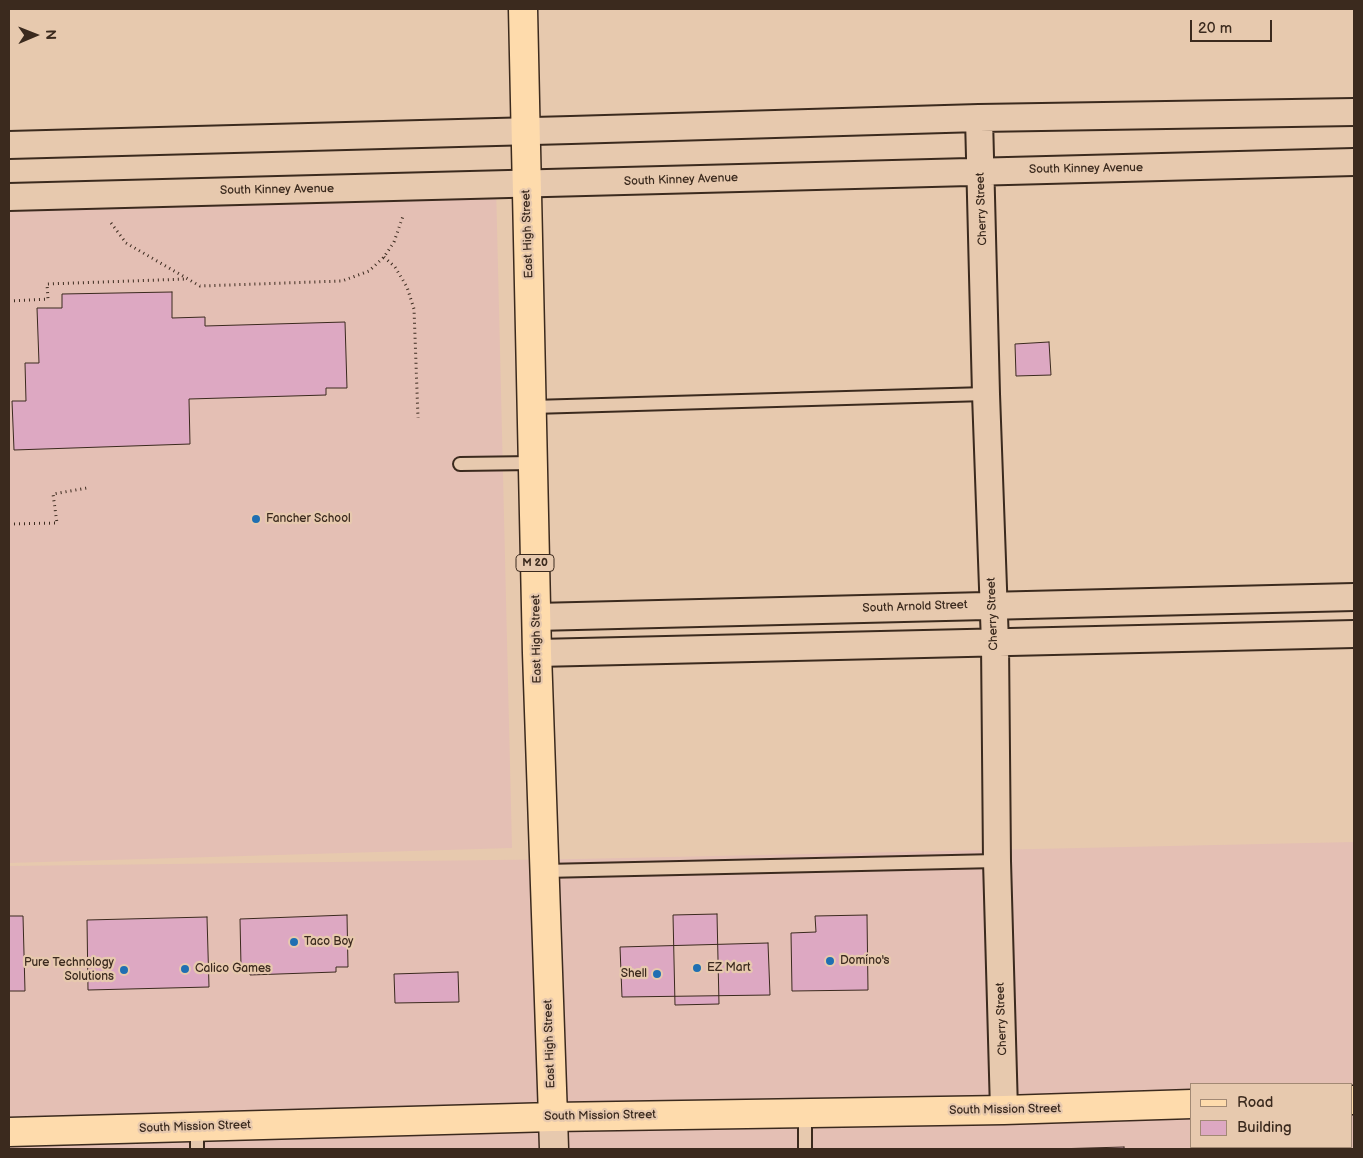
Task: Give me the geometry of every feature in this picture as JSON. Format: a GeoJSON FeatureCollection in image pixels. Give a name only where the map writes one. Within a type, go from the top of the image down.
{"type":"FeatureCollection","features":[{"type":"Feature","properties":{"kind":"main road","name":"East High Street"},"geometry":{"type":"LineString","coordinates":[[523,9],[537,653],[553,1117]]}},
{"type":"Feature","properties":{"kind":"main road","name":"South Mission Street"},"geometry":{"type":"LineString","coordinates":[[9,1132],[197,1138],[553,1117],[1004,1110],[1190,1104]]}},
{"type":"Feature","properties":{"kind":"street"},"geometry":{"type":"LineString","coordinates":[[9,145],[979,118],[1354,112]]}},
{"type":"Feature","properties":{"kind":"street","name":"Cherry Street"},"geometry":{"type":"LineString","coordinates":[[979,118],[995,643],[997,861],[1004,1110]]}},
{"type":"Feature","properties":{"kind":"street","name":"South Kinney Avenue"},"geometry":{"type":"LineString","coordinates":[[9,197],[1354,162]]}},
{"type":"Feature","properties":{"kind":"street","name":"South Arnold Street"},"geometry":{"type":"LineString","coordinates":[[536,616],[1354,597]]}},
{"type":"Feature","properties":{"kind":"street"},"geometry":{"type":"LineString","coordinates":[[537,653],[1354,634]]}},
{"type":"Feature","properties":{"kind":"street","name":"East High Street"},"geometry":{"type":"LineString","coordinates":[[553,1117],[554,1149]]}},
{"type":"Feature","properties":{"kind":"lane"},"geometry":{"type":"LineString","coordinates":[[532,407],[986,394]]}},
{"type":"Feature","properties":{"kind":"lane"},"geometry":{"type":"LineString","coordinates":[[460,464],[533,462]]}},
{"type":"Feature","properties":{"kind":"lane"},"geometry":{"type":"LineString","coordinates":[[544,871],[997,861]]}},
{"type":"Feature","properties":{"kind":"lane"},"geometry":{"type":"LineString","coordinates":[[805,1113],[805,1149]]}},
{"type":"Feature","properties":{"kind":"path"},"geometry":{"type":"LineString","coordinates":[[111,223],[126,243],[200,286],[342,281],[368,271],[384,257],[394,242],[404,216]]}},
{"type":"Feature","properties":{"kind":"path"},"geometry":{"type":"LineString","coordinates":[[384,257],[395,268],[407,287],[414,309],[418,418]]}},
{"type":"Feature","properties":{"kind":"path"},"geometry":{"type":"LineString","coordinates":[[9,301],[48,299],[48,284],[188,279]]}},
{"type":"Feature","properties":{"kind":"path"},"geometry":{"type":"LineString","coordinates":[[9,524],[57,523],[53,494],[86,488]]}},
{"type":"Feature","properties":{"kind":"shaded area","name":"Fancher School"},"geometry":{"type":"Polygon","coordinates":[[[496,185],[512,848],[9,863],[9,197],[496,185]]]}},
{"type":"Feature","properties":{"kind":"shaded area"},"geometry":{"type":"Polygon","coordinates":[[[1354,842],[1354,1149],[9,1149],[9,866],[577,859],[1354,842]]]}},
{"type":"Feature","properties":{"kind":"building"},"geometry":{"type":"Polygon","coordinates":[[[172,292],[172,318],[205,317],[205,326],[345,322],[347,388],[326,388],[326,395],[189,399],[190,444],[14,450],[12,401],[26,401],[25,363],[39,363],[37,308],[62,308],[62,294],[172,292]]]}},
{"type":"Feature","properties":{"kind":"building"},"geometry":{"type":"Polygon","coordinates":[[[1049,342],[1051,375],[1016,376],[1015,344],[1049,342]]]}},
{"type":"Feature","properties":{"kind":"building"},"geometry":{"type":"Polygon","coordinates":[[[717,914],[719,1004],[675,1005],[673,915],[717,914]]]}},
{"type":"Feature","properties":{"kind":"building","name":"Taco Boy"},"geometry":{"type":"Polygon","coordinates":[[[347,915],[348,967],[336,967],[336,972],[250,975],[249,965],[241,966],[240,919],[347,915]]]}},
{"type":"Feature","properties":{"kind":"building","name":"Domino's"},"geometry":{"type":"Polygon","coordinates":[[[867,915],[868,990],[792,991],[791,933],[816,932],[815,916],[867,915]]]}},
{"type":"Feature","properties":{"kind":"building"},"geometry":{"type":"Polygon","coordinates":[[[9,916],[23,916],[25,991],[9,991],[9,916]]]}},
{"type":"Feature","properties":{"kind":"building"},"geometry":{"type":"Polygon","coordinates":[[[207,917],[209,987],[88,990],[87,920],[207,917]]]}},
{"type":"Feature","properties":{"kind":"building"},"geometry":{"type":"Polygon","coordinates":[[[768,943],[770,995],[622,997],[620,947],[768,943]]]}},
{"type":"Feature","properties":{"kind":"building"},"geometry":{"type":"Polygon","coordinates":[[[458,972],[459,1002],[395,1003],[394,974],[458,972]]]}},
{"type":"Feature","properties":{"kind":"building"},"geometry":{"type":"Polygon","coordinates":[[[1124,1147],[1124,1149],[1054,1149],[1124,1147]]]}},
{"type":"Feature","properties":{"kind":"place","name":"Fancher School"},"geometry":{"type":"Point","coordinates":[256,519]}},
{"type":"Feature","properties":{"kind":"place","name":"Taco Boy"},"geometry":{"type":"Point","coordinates":[294,942]}},
{"type":"Feature","properties":{"kind":"place","name":"Domino's"},"geometry":{"type":"Point","coordinates":[830,961]}},
{"type":"Feature","properties":{"kind":"place","name":"EZ Mart"},"geometry":{"type":"Point","coordinates":[697,968]}},
{"type":"Feature","properties":{"kind":"place","name":"Calico Games"},"geometry":{"type":"Point","coordinates":[185,969]}},
{"type":"Feature","properties":{"kind":"place","name":"Pure Technology Solutions"},"geometry":{"type":"Point","coordinates":[124,970]}},
{"type":"Feature","properties":{"kind":"place","name":"Shell"},"geometry":{"type":"Point","coordinates":[657,974]}}]}
